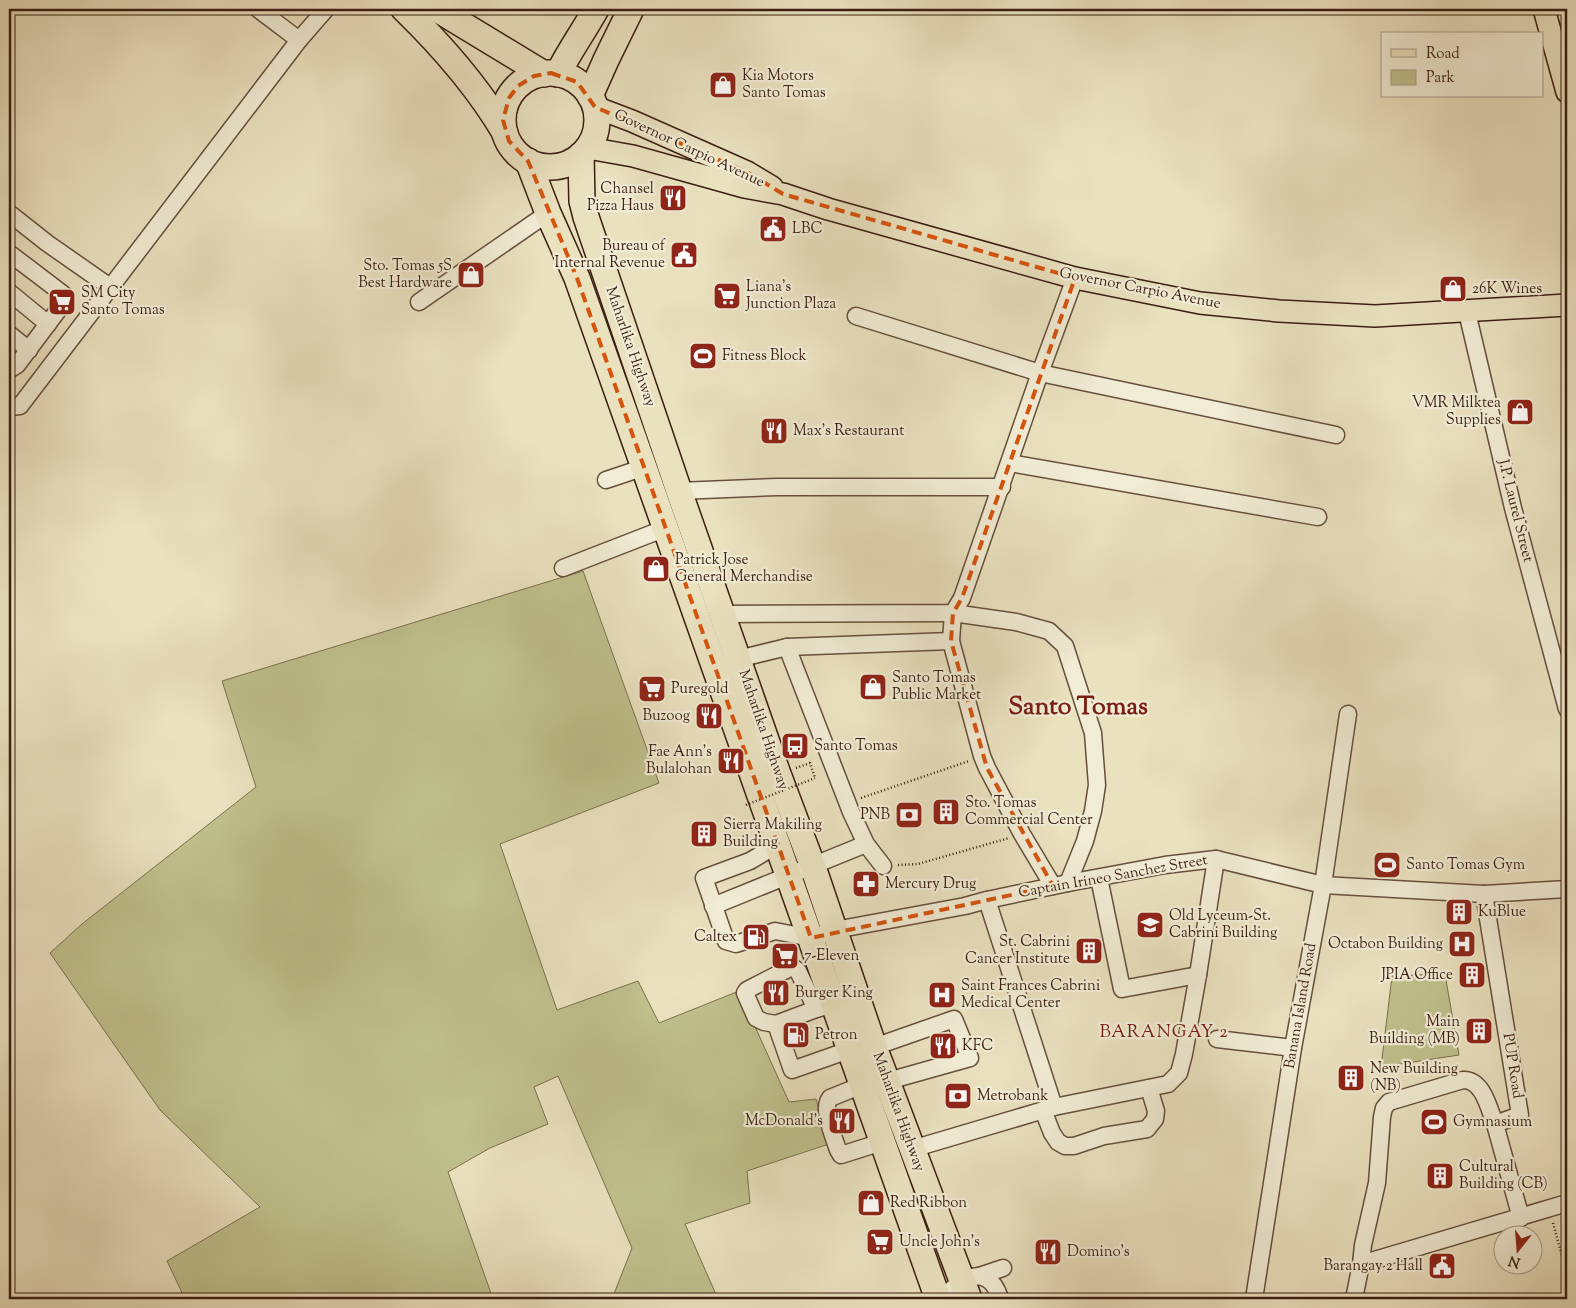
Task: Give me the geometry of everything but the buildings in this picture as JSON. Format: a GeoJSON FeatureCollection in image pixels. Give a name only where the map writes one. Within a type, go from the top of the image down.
{"type":"FeatureCollection","features":[{"type":"Feature","properties":{"kind":"highway"},"geometry":{"type":"LineString","coordinates":[[404,9],[421,25],[475,87],[513,148],[528,161],[542,166],[556,166],[571,162],[585,152],[596,129],[597,121],[593,101],[577,82],[551,74],[437,9]]}},
{"type":"Feature","properties":{"kind":"highway"},"geometry":{"type":"LineString","coordinates":[[505,133],[504,113],[508,98],[526,80],[551,74],[584,32],[596,9]]}},
{"type":"Feature","properties":{"kind":"highway"},"geometry":{"type":"LineString","coordinates":[[593,101],[606,60],[631,9]]}},
{"type":"Feature","properties":{"kind":"highway","name":"Maharlika Highway"},"geometry":{"type":"LineString","coordinates":[[585,152],[582,202],[586,217],[679,491],[778,774],[813,867],[874,1047],[910,1144],[970,1285]]}},
{"type":"Feature","properties":{"kind":"highway","name":"Maharlika Highway"},"geometry":{"type":"LineString","coordinates":[[528,161],[548,213],[577,278],[811,938],[825,1007],[849,1050],[940,1299]]}},
{"type":"Feature","properties":{"kind":"main road"},"geometry":{"type":"LineString","coordinates":[[1544,9],[1567,92]]}},
{"type":"Feature","properties":{"kind":"main road","name":"Governor Carpio Avenue"},"geometry":{"type":"LineString","coordinates":[[593,101],[632,121],[747,172],[783,194]]}},
{"type":"Feature","properties":{"kind":"main road","name":"Governor Carpio Avenue"},"geometry":{"type":"LineString","coordinates":[[585,152],[633,156],[744,187],[783,194],[1075,278],[1200,304],[1279,311],[1375,316],[1567,305]]}},
{"type":"Feature","properties":{"kind":"street"},"geometry":{"type":"LineString","coordinates":[[258,9],[300,40]]}},
{"type":"Feature","properties":{"kind":"street"},"geometry":{"type":"LineString","coordinates":[[9,407],[20,406],[300,40],[326,9]]}},
{"type":"Feature","properties":{"kind":"street"},"geometry":{"type":"LineString","coordinates":[[9,213],[47,243],[110,287]]}},
{"type":"Feature","properties":{"kind":"street"},"geometry":{"type":"LineString","coordinates":[[420,302],[548,213]]}},
{"type":"Feature","properties":{"kind":"street"},"geometry":{"type":"LineString","coordinates":[[9,253],[63,294],[64,304],[17,365],[9,370]]}},
{"type":"Feature","properties":{"kind":"street"},"geometry":{"type":"LineString","coordinates":[[722,614],[953,613],[1016,622],[1049,631],[1065,646],[1093,733],[1097,785],[1093,811],[1085,841],[1060,885],[1022,834],[987,768],[982,756],[951,641],[953,613],[962,598],[1075,278]]}},
{"type":"Feature","properties":{"kind":"street"},"geometry":{"type":"LineString","coordinates":[[9,292],[48,324]]}},
{"type":"Feature","properties":{"kind":"street","name":"J.P. Laurel Street"},"geometry":{"type":"LineString","coordinates":[[1467,312],[1513,508],[1567,709]]}},
{"type":"Feature","properties":{"kind":"street"},"geometry":{"type":"LineString","coordinates":[[856,316],[1040,373],[1336,435]]}},
{"type":"Feature","properties":{"kind":"street"},"geometry":{"type":"LineString","coordinates":[[9,334],[29,350]]}},
{"type":"Feature","properties":{"kind":"street"},"geometry":{"type":"LineString","coordinates":[[1010,463],[1318,517]]}},
{"type":"Feature","properties":{"kind":"street"},"geometry":{"type":"LineString","coordinates":[[606,480],[645,467]]}},
{"type":"Feature","properties":{"kind":"street"},"geometry":{"type":"LineString","coordinates":[[679,491],[778,487],[1002,487]]}},
{"type":"Feature","properties":{"kind":"street"},"geometry":{"type":"LineString","coordinates":[[563,568],[666,528]]}},
{"type":"Feature","properties":{"kind":"street"},"geometry":{"type":"LineString","coordinates":[[738,660],[787,647],[951,641]]}},
{"type":"Feature","properties":{"kind":"street"},"geometry":{"type":"LineString","coordinates":[[787,647],[848,803],[866,844],[883,866]]}},
{"type":"Feature","properties":{"kind":"street","name":"Banana Island Road"},"geometry":{"type":"LineString","coordinates":[[1254,1299],[1293,1048],[1323,885],[1348,714]]}},
{"type":"Feature","properties":{"kind":"street"},"geometry":{"type":"LineString","coordinates":[[775,836],[765,852],[750,862],[704,878],[713,906],[726,941],[736,944],[774,931],[811,938]]}},
{"type":"Feature","properties":{"kind":"street"},"geometry":{"type":"LineString","coordinates":[[713,906],[866,844]]}},
{"type":"Feature","properties":{"kind":"street"},"geometry":{"type":"LineString","coordinates":[[862,1085],[827,1101],[825,1109],[841,1155],[884,1144],[910,1144],[1049,1109],[1168,1084],[1179,1073],[1184,1054],[1216,859]]}},
{"type":"Feature","properties":{"kind":"street","name":"Captain Irineo Sanchez Street"},"geometry":{"type":"LineString","coordinates":[[811,938],[835,930],[965,906],[1060,885],[1164,865],[1216,859],[1323,885],[1484,894],[1567,889]]}},
{"type":"Feature","properties":{"kind":"street"},"geometry":{"type":"LineString","coordinates":[[1099,878],[1122,989],[1198,975]]}},
{"type":"Feature","properties":{"kind":"street","name":"PUP Road"},"geometry":{"type":"LineString","coordinates":[[1484,894],[1520,1116],[1495,1124]]}},
{"type":"Feature","properties":{"kind":"street"},"geometry":{"type":"LineString","coordinates":[[987,900],[1049,1109],[1052,1133],[1058,1142],[1065,1146],[1074,1146],[1104,1136],[1147,1129],[1156,1119],[1156,1111],[1149,1088]]}},
{"type":"Feature","properties":{"kind":"street"},"geometry":{"type":"LineString","coordinates":[[790,968],[794,968],[825,1007],[776,1024],[764,1022],[756,1018],[745,993],[790,968]]}},
{"type":"Feature","properties":{"kind":"street"},"geometry":{"type":"LineString","coordinates":[[874,1047],[954,1019],[970,1058],[888,1081]]}},
{"type":"Feature","properties":{"kind":"street"},"geometry":{"type":"LineString","coordinates":[[776,1024],[792,1070],[849,1050]]}},
{"type":"Feature","properties":{"kind":"street"},"geometry":{"type":"LineString","coordinates":[[1217,1039],[1293,1048]]}},
{"type":"Feature","properties":{"kind":"street"},"geometry":{"type":"LineString","coordinates":[[1354,1299],[1363,1245],[1377,1183],[1382,1117],[1384,1108],[1389,1102],[1463,1080],[1470,1080],[1477,1084],[1482,1091],[1495,1124],[1521,1218]]}},
{"type":"Feature","properties":{"kind":"street"},"geometry":{"type":"LineString","coordinates":[[834,1166],[884,1144]]}},
{"type":"Feature","properties":{"kind":"street"},"geometry":{"type":"LineString","coordinates":[[1361,1264],[1567,1203]]}},
{"type":"Feature","properties":{"kind":"street"},"geometry":{"type":"LineString","coordinates":[[940,1299],[1003,1268]]}},
{"type":"Feature","properties":{"kind":"street"},"geometry":{"type":"LineString","coordinates":[[970,1285],[988,1279],[998,1290],[1000,1299]]}},
{"type":"Feature","properties":{"kind":"path"},"geometry":{"type":"LineString","coordinates":[[848,803],[982,756]]}},
{"type":"Feature","properties":{"kind":"path"},"geometry":{"type":"LineString","coordinates":[[746,805],[815,778],[810,763]]}},
{"type":"Feature","properties":{"kind":"path"},"geometry":{"type":"LineString","coordinates":[[883,866],[918,864],[1022,834]]}},
{"type":"Feature","properties":{"kind":"path"},"geometry":{"type":"LineString","coordinates":[[1549,1209],[1567,1274]]}},
{"type":"Feature","properties":{"kind":"path"},"geometry":{"type":"LineString","coordinates":[[1016,1299],[1027,1295]]}},
{"type":"Feature","properties":{"kind":"highlighted area"},"geometry":{"type":"Polygon","coordinates":[[[551,73],[577,82],[595,107],[747,172],[783,194],[1075,278],[962,598],[953,613],[951,641],[987,768],[1053,886],[811,938],[577,278],[528,161],[509,141],[503,120],[509,98],[518,86],[534,76],[551,73]]]}},
{"type":"Feature","properties":{"kind":"green space"},"geometry":{"type":"Polygon","coordinates":[[[583,571],[659,783],[500,844],[557,1010],[638,981],[659,1023],[739,991],[789,1102],[816,1099],[829,1144],[747,1171],[750,1203],[685,1224],[718,1299],[612,1299],[632,1248],[558,1076],[534,1087],[548,1124],[490,1148],[448,1172],[493,1299],[185,1299],[167,1261],[260,1207],[160,1110],[50,953],[82,924],[256,787],[222,681],[583,571]]]}},
{"type":"Feature","properties":{"kind":"green space"},"geometry":{"type":"Polygon","coordinates":[[[1445,974],[1459,1055],[1381,1067],[1392,976],[1445,974]]]}},
{"type":"Feature","properties":{"kind":"place","name":"Kia Motors Santo Tomas"},"geometry":{"type":"Point","coordinates":[723,85]}},
{"type":"Feature","properties":{"kind":"place","name":"Chansel Pizza Haus"},"geometry":{"type":"Point","coordinates":[673,198]}},
{"type":"Feature","properties":{"kind":"place","name":"LBC"},"geometry":{"type":"Point","coordinates":[773,229]}},
{"type":"Feature","properties":{"kind":"place","name":"Bureau of Internal Revenue"},"geometry":{"type":"Point","coordinates":[684,255]}},
{"type":"Feature","properties":{"kind":"place","name":"Sto. Tomas 5S Best Hardware"},"geometry":{"type":"Point","coordinates":[471,275]}},
{"type":"Feature","properties":{"kind":"place","name":"26K Wines"},"geometry":{"type":"Point","coordinates":[1453,289]}},
{"type":"Feature","properties":{"kind":"place","name":"Liana's Junction Plaza"},"geometry":{"type":"Point","coordinates":[727,296]}},
{"type":"Feature","properties":{"kind":"place","name":"SM City Santo Tomas"},"geometry":{"type":"Point","coordinates":[62,302]}},
{"type":"Feature","properties":{"kind":"place","name":"Fitness Block"},"geometry":{"type":"Point","coordinates":[703,356]}},
{"type":"Feature","properties":{"kind":"place","name":"VMR Milktea Supplies"},"geometry":{"type":"Point","coordinates":[1520,412]}},
{"type":"Feature","properties":{"kind":"place","name":"Max's Restaurant"},"geometry":{"type":"Point","coordinates":[774,431]}},
{"type":"Feature","properties":{"kind":"place","name":"Patrick Jose General Merchandise"},"geometry":{"type":"Point","coordinates":[656,569]}},
{"type":"Feature","properties":{"kind":"place","name":"Santo Tomas Public Market"},"geometry":{"type":"Point","coordinates":[873,687]}},
{"type":"Feature","properties":{"kind":"place","name":"Puregold"},"geometry":{"type":"Point","coordinates":[652,689]}},
{"type":"Feature","properties":{"kind":"place","name":"Buzoog"},"geometry":{"type":"Point","coordinates":[709,716]}},
{"type":"Feature","properties":{"kind":"place","name":"Santo Tomas"},"geometry":{"type":"Point","coordinates":[795,746]}},
{"type":"Feature","properties":{"kind":"place","name":"Fae Ann's Bulalohan"},"geometry":{"type":"Point","coordinates":[731,761]}},
{"type":"Feature","properties":{"kind":"place","name":"Sto. Tomas Commercial Center"},"geometry":{"type":"Point","coordinates":[946,812]}},
{"type":"Feature","properties":{"kind":"place","name":"PNB"},"geometry":{"type":"Point","coordinates":[909,815]}},
{"type":"Feature","properties":{"kind":"place","name":"Sierra Makiling Building"},"geometry":{"type":"Point","coordinates":[704,834]}},
{"type":"Feature","properties":{"kind":"place","name":"Santo Tomas Gym"},"geometry":{"type":"Point","coordinates":[1387,865]}},
{"type":"Feature","properties":{"kind":"place","name":"Mercury Drug"},"geometry":{"type":"Point","coordinates":[866,884]}},
{"type":"Feature","properties":{"kind":"place","name":"KuBlue"},"geometry":{"type":"Point","coordinates":[1459,912]}},
{"type":"Feature","properties":{"kind":"place","name":"Old Lyceum-St. Cabrini Building"},"geometry":{"type":"Point","coordinates":[1150,925]}},
{"type":"Feature","properties":{"kind":"place","name":"Caltex"},"geometry":{"type":"Point","coordinates":[756,937]}},
{"type":"Feature","properties":{"kind":"place","name":"Octabon Building"},"geometry":{"type":"Point","coordinates":[1462,944]}},
{"type":"Feature","properties":{"kind":"place","name":"St. Cabrini Cancer Institute"},"geometry":{"type":"Point","coordinates":[1089,951]}},
{"type":"Feature","properties":{"kind":"place","name":"7-Eleven"},"geometry":{"type":"Point","coordinates":[785,956]}},
{"type":"Feature","properties":{"kind":"place","name":"JPIA Office"},"geometry":{"type":"Point","coordinates":[1472,975]}},
{"type":"Feature","properties":{"kind":"place","name":"Burger King"},"geometry":{"type":"Point","coordinates":[776,993]}},
{"type":"Feature","properties":{"kind":"place","name":"Saint Frances Cabrini Medical Center"},"geometry":{"type":"Point","coordinates":[942,995]}},
{"type":"Feature","properties":{"kind":"place","name":"Main Building (MB)"},"geometry":{"type":"Point","coordinates":[1479,1031]}},
{"type":"Feature","properties":{"kind":"place","name":"Petron"},"geometry":{"type":"Point","coordinates":[796,1035]}},
{"type":"Feature","properties":{"kind":"place","name":"KFC"},"geometry":{"type":"Point","coordinates":[943,1046]}},
{"type":"Feature","properties":{"kind":"place","name":"New Building (NB)"},"geometry":{"type":"Point","coordinates":[1351,1078]}},
{"type":"Feature","properties":{"kind":"place","name":"Metrobank"},"geometry":{"type":"Point","coordinates":[958,1096]}},
{"type":"Feature","properties":{"kind":"place","name":"McDonald's"},"geometry":{"type":"Point","coordinates":[842,1121]}},
{"type":"Feature","properties":{"kind":"place","name":"Gymnasium"},"geometry":{"type":"Point","coordinates":[1434,1122]}},
{"type":"Feature","properties":{"kind":"place","name":"Cultural Building (CB)"},"geometry":{"type":"Point","coordinates":[1440,1176]}},
{"type":"Feature","properties":{"kind":"place","name":"Red Ribbon"},"geometry":{"type":"Point","coordinates":[871,1203]}},
{"type":"Feature","properties":{"kind":"place","name":"Uncle John's"},"geometry":{"type":"Point","coordinates":[880,1242]}},
{"type":"Feature","properties":{"kind":"place","name":"Domino's"},"geometry":{"type":"Point","coordinates":[1048,1252]}},
{"type":"Feature","properties":{"kind":"place","name":"Barangay 2 Hall"},"geometry":{"type":"Point","coordinates":[1442,1266]}},
{"type":"Feature","properties":{"kind":"district","name":"Santo Tomas"},"geometry":{"type":"Point","coordinates":[1078,708]}},
{"type":"Feature","properties":{"kind":"district","name":"BARANGAY 2"},"geometry":{"type":"Point","coordinates":[1164,1033]}}]}
